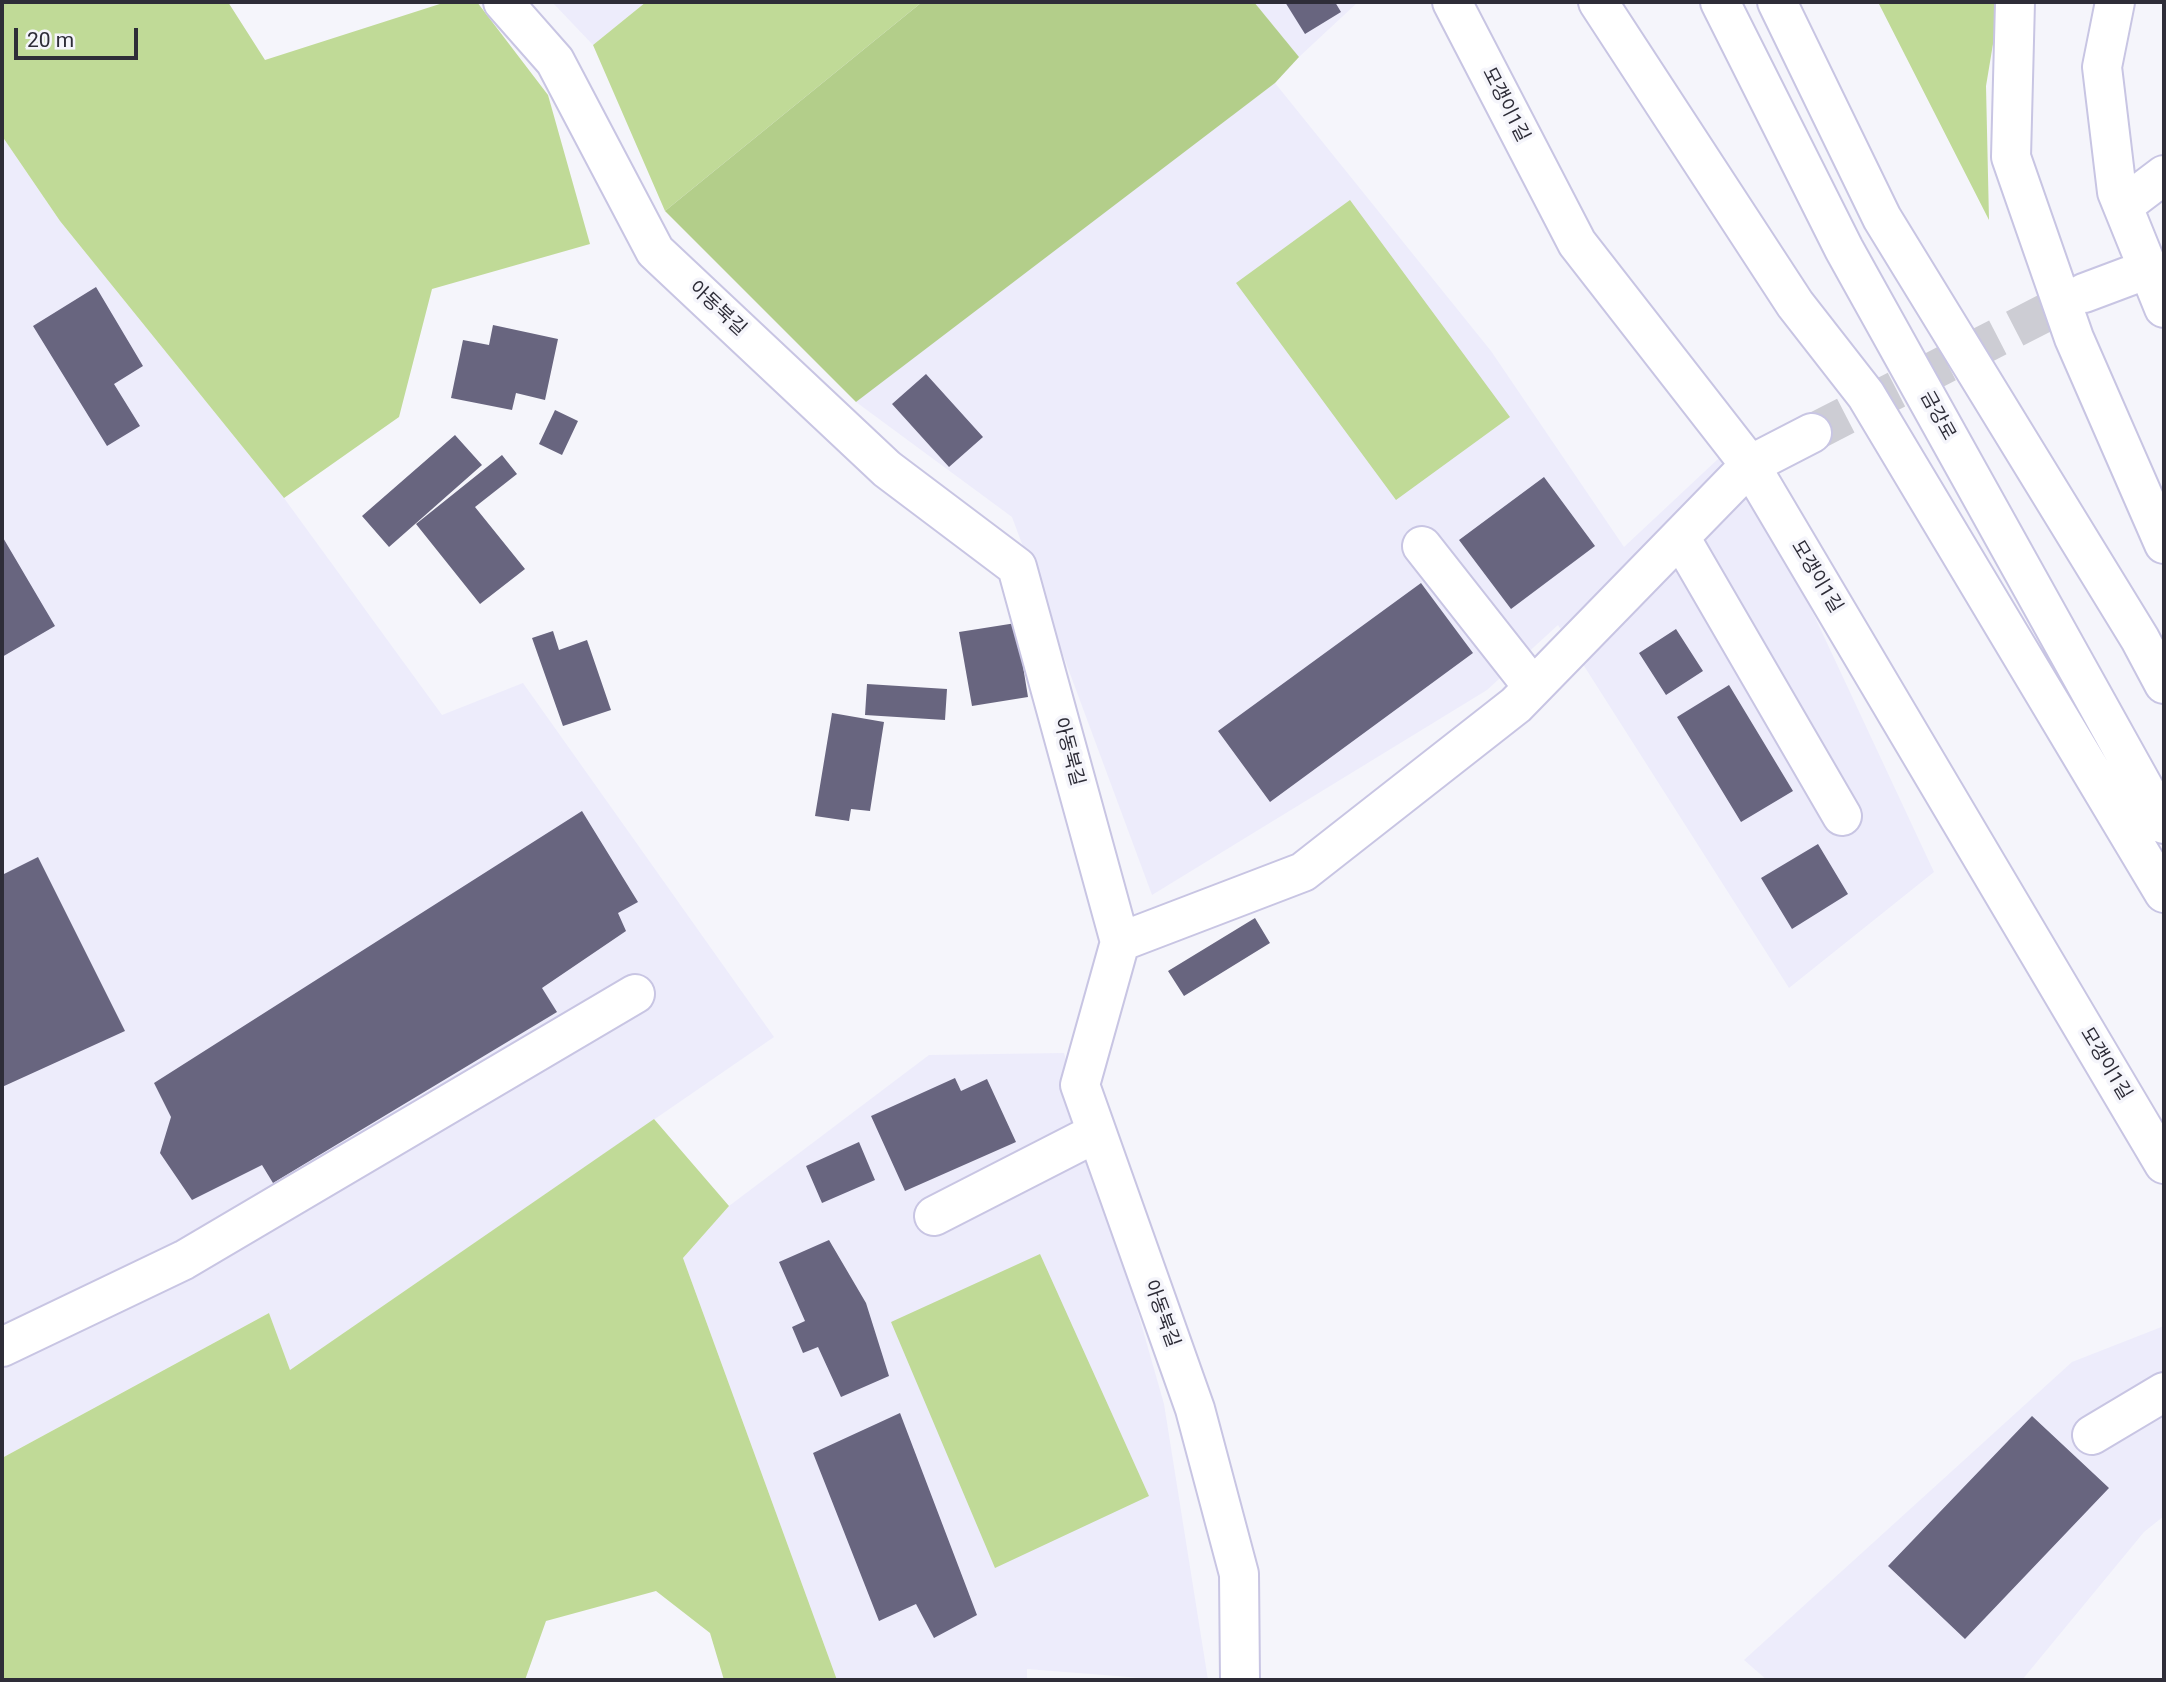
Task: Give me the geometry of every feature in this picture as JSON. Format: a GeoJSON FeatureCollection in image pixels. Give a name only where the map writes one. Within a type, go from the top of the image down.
{"type":"FeatureCollection","features":[{"type":"Feature","properties":{"kind":"main road","name":"아동북길"},"geometry":{"type":"LineString","coordinates":[[503,2],[555,61],[655,251],[887,469],[1017,568],[1120,942],[1080,1085],[1195,1409],[1236,1561],[1239,1574],[1240,1680]]}},
{"type":"Feature","properties":{"kind":"main road","name":"모갱이1길"},"geometry":{"type":"LineString","coordinates":[[1452,2],[1577,243],[1750,465],[2164,1164]]}},
{"type":"Feature","properties":{"kind":"main road"},"geometry":{"type":"LineString","coordinates":[[1598,2],[1795,304],[1866,395],[2164,893]]}},
{"type":"Feature","properties":{"kind":"main road","name":"금강로"},"geometry":{"type":"LineString","coordinates":[[1720,2],[1844,250],[2164,824]]}},
{"type":"Feature","properties":{"kind":"main road"},"geometry":{"type":"LineString","coordinates":[[1777,2],[1882,218],[2140,639],[2164,684]]}},
{"type":"Feature","properties":{"kind":"main road"},"geometry":{"type":"LineString","coordinates":[[2015,2],[2011,157],[2074,338],[2164,544]]}},
{"type":"Feature","properties":{"kind":"main road"},"geometry":{"type":"LineString","coordinates":[[2115,2],[2102,67],[2117,192],[2164,308]]}},
{"type":"Feature","properties":{"kind":"main road"},"geometry":{"type":"LineString","coordinates":[[2123,206],[2164,175]]}},
{"type":"Feature","properties":{"kind":"main road"},"geometry":{"type":"LineString","coordinates":[[2084,293],[2148,269]]}},
{"type":"Feature","properties":{"kind":"main road"},"geometry":{"type":"LineString","coordinates":[[1120,942],[1303,872],[1516,705],[1750,465],[1812,433]]}},
{"type":"Feature","properties":{"kind":"main road"},"geometry":{"type":"LineString","coordinates":[[1679,537],[1842,816]]}},
{"type":"Feature","properties":{"kind":"main road"},"geometry":{"type":"LineString","coordinates":[[1422,545],[1533,687]]}},
{"type":"Feature","properties":{"kind":"main road"},"geometry":{"type":"LineString","coordinates":[[2,1347],[184,1260],[635,994]]}},
{"type":"Feature","properties":{"kind":"main road"},"geometry":{"type":"LineString","coordinates":[[934,1216],[1096,1133]]}},
{"type":"Feature","properties":{"kind":"main road"},"geometry":{"type":"LineString","coordinates":[[2092,1435],[2164,1392]]}},
{"type":"Feature","properties":{"kind":"shaded area"},"geometry":{"type":"Polygon","coordinates":[[[552,2],[646,2],[593,45],[552,2]]]}},
{"type":"Feature","properties":{"kind":"shaded area"},"geometry":{"type":"Polygon","coordinates":[[[1254,2],[1358,2],[1299,57],[1254,2]]]}},
{"type":"Feature","properties":{"kind":"shaded area"},"geometry":{"type":"Polygon","coordinates":[[[1275,83],[1491,351],[1624,547],[1734,444],[1934,872],[1789,988],[1558,625],[1487,690],[1152,895],[1012,517],[856,402],[928,339],[1275,83]]]}},
{"type":"Feature","properties":{"kind":"shaded area"},"geometry":{"type":"Polygon","coordinates":[[[2,136],[60,221],[284,498],[442,715],[523,683],[774,1037],[290,1370],[269,1313],[2,1458],[2,136]]]}},
{"type":"Feature","properties":{"kind":"shaded area"},"geometry":{"type":"Polygon","coordinates":[[[1064,1053],[1164,1404],[1208,1680],[1167,1680],[1027,1669],[1027,1680],[837,1680],[683,1258],[729,1206],[929,1055],[1064,1053]]]}},
{"type":"Feature","properties":{"kind":"shaded area"},"geometry":{"type":"Polygon","coordinates":[[[2164,1326],[2164,1516],[2144,1532],[2022,1680],[1767,1680],[1744,1660],[2072,1362],[2164,1326]]]}},
{"type":"Feature","properties":{"kind":"green space"},"geometry":{"type":"Polygon","coordinates":[[[2,2],[228,2],[265,60],[446,2],[477,2],[548,95],[590,244],[432,289],[399,417],[284,498],[60,221],[2,136],[2,2]]]}},
{"type":"Feature","properties":{"kind":"green space"},"geometry":{"type":"Polygon","coordinates":[[[646,2],[922,2],[665,211],[593,45],[646,2]]]}},
{"type":"Feature","properties":{"kind":"green space"},"geometry":{"type":"Polygon","coordinates":[[[922,2],[1254,2],[1299,57],[1275,83],[856,402],[665,211],[922,2]]]}},
{"type":"Feature","properties":{"kind":"green space"},"geometry":{"type":"Polygon","coordinates":[[[1878,2],[2000,2],[1986,86],[1989,220],[1878,2]]]}},
{"type":"Feature","properties":{"kind":"green space"},"geometry":{"type":"Polygon","coordinates":[[[1350,200],[1510,417],[1396,500],[1236,283],[1350,200]]]}},
{"type":"Feature","properties":{"kind":"green space"},"geometry":{"type":"Polygon","coordinates":[[[654,1119],[729,1206],[683,1258],[837,1680],[724,1680],[710,1633],[656,1591],[546,1621],[525,1680],[2,1680],[2,1458],[269,1313],[290,1370],[654,1119]]]}},
{"type":"Feature","properties":{"kind":"green space"},"geometry":{"type":"Polygon","coordinates":[[[1040,1254],[1149,1496],[995,1568],[891,1322],[1040,1254]]]}},
{"type":"Feature","properties":{"kind":"building"},"geometry":{"type":"Polygon","coordinates":[[[1285,2],[1335,2],[1341,12],[1305,34],[1285,2]]]}},
{"type":"Feature","properties":{"kind":"building"},"geometry":{"type":"Polygon","coordinates":[[[96,287],[143,366],[114,384],[140,426],[107,446],[33,326],[96,287]]]}},
{"type":"Feature","properties":{"kind":"building"},"geometry":{"type":"Polygon","coordinates":[[[493,325],[558,339],[545,400],[516,393],[512,410],[451,398],[463,340],[489,345],[493,325]]]}},
{"type":"Feature","properties":{"kind":"building"},"geometry":{"type":"Polygon","coordinates":[[[926,374],[983,437],[949,467],[892,404],[926,374]]]}},
{"type":"Feature","properties":{"kind":"building"},"geometry":{"type":"Polygon","coordinates":[[[555,410],[578,421],[562,455],[539,444],[555,410]]]}},
{"type":"Feature","properties":{"kind":"building"},"geometry":{"type":"Polygon","coordinates":[[[455,435],[482,465],[389,547],[362,516],[455,435]]]}},
{"type":"Feature","properties":{"kind":"building"},"geometry":{"type":"Polygon","coordinates":[[[502,455],[517,474],[475,507],[525,569],[480,604],[416,524],[502,455]]]}},
{"type":"Feature","properties":{"kind":"building"},"geometry":{"type":"Polygon","coordinates":[[[1544,477],[1595,546],[1511,609],[1459,540],[1544,477]]]}},
{"type":"Feature","properties":{"kind":"building"},"geometry":{"type":"Polygon","coordinates":[[[2,536],[55,626],[2,657],[2,536]]]}},
{"type":"Feature","properties":{"kind":"building"},"geometry":{"type":"Polygon","coordinates":[[[1421,583],[1473,653],[1270,802],[1218,731],[1421,583]]]}},
{"type":"Feature","properties":{"kind":"building"},"geometry":{"type":"Polygon","coordinates":[[[1016,623],[1028,697],[972,706],[959,632],[1016,623]]]}},
{"type":"Feature","properties":{"kind":"building"},"geometry":{"type":"Polygon","coordinates":[[[1676,629],[1703,671],[1666,695],[1639,653],[1676,629]]]}},
{"type":"Feature","properties":{"kind":"building"},"geometry":{"type":"Polygon","coordinates":[[[553,631],[559,650],[587,640],[611,710],[563,726],[532,638],[553,631]]]}},
{"type":"Feature","properties":{"kind":"building"},"geometry":{"type":"Polygon","coordinates":[[[867,684],[947,689],[945,720],[865,715],[867,684]]]}},
{"type":"Feature","properties":{"kind":"building"},"geometry":{"type":"Polygon","coordinates":[[[1729,685],[1793,791],[1741,822],[1677,717],[1729,685]]]}},
{"type":"Feature","properties":{"kind":"building"},"geometry":{"type":"Polygon","coordinates":[[[832,713],[884,722],[870,811],[851,809],[849,821],[815,816],[832,713]]]}},
{"type":"Feature","properties":{"kind":"building"},"geometry":{"type":"Polygon","coordinates":[[[582,811],[638,902],[618,913],[626,931],[542,988],[557,1012],[273,1183],[262,1165],[192,1200],[160,1153],[171,1117],[154,1083],[582,811]]]}},
{"type":"Feature","properties":{"kind":"building"},"geometry":{"type":"Polygon","coordinates":[[[1818,844],[1848,894],[1792,929],[1761,878],[1818,844]]]}},
{"type":"Feature","properties":{"kind":"building"},"geometry":{"type":"Polygon","coordinates":[[[38,857],[125,1031],[2,1087],[2,875],[38,857]]]}},
{"type":"Feature","properties":{"kind":"building"},"geometry":{"type":"Polygon","coordinates":[[[1255,918],[1270,943],[1184,996],[1168,971],[1255,918]]]}},
{"type":"Feature","properties":{"kind":"building"},"geometry":{"type":"Polygon","coordinates":[[[955,1078],[961,1091],[987,1079],[1016,1142],[905,1191],[871,1116],[955,1078]]]}},
{"type":"Feature","properties":{"kind":"building"},"geometry":{"type":"Polygon","coordinates":[[[859,1142],[875,1180],[822,1203],[806,1166],[859,1142]]]}},
{"type":"Feature","properties":{"kind":"building"},"geometry":{"type":"Polygon","coordinates":[[[829,1240],[866,1303],[889,1376],[841,1397],[818,1347],[803,1353],[792,1327],[805,1321],[779,1262],[829,1240]]]}},
{"type":"Feature","properties":{"kind":"building"},"geometry":{"type":"Polygon","coordinates":[[[900,1413],[977,1615],[934,1638],[916,1604],[879,1621],[813,1453],[900,1413]]]}},
{"type":"Feature","properties":{"kind":"building"},"geometry":{"type":"Polygon","coordinates":[[[2032,1416],[2109,1488],[1965,1639],[1888,1566],[2032,1416]]]}},
{"type":"Feature","properties":{"kind":"tunnel"},"geometry":{"type":"LineString","coordinates":[[1812,433],[2084,293]]}}]}
